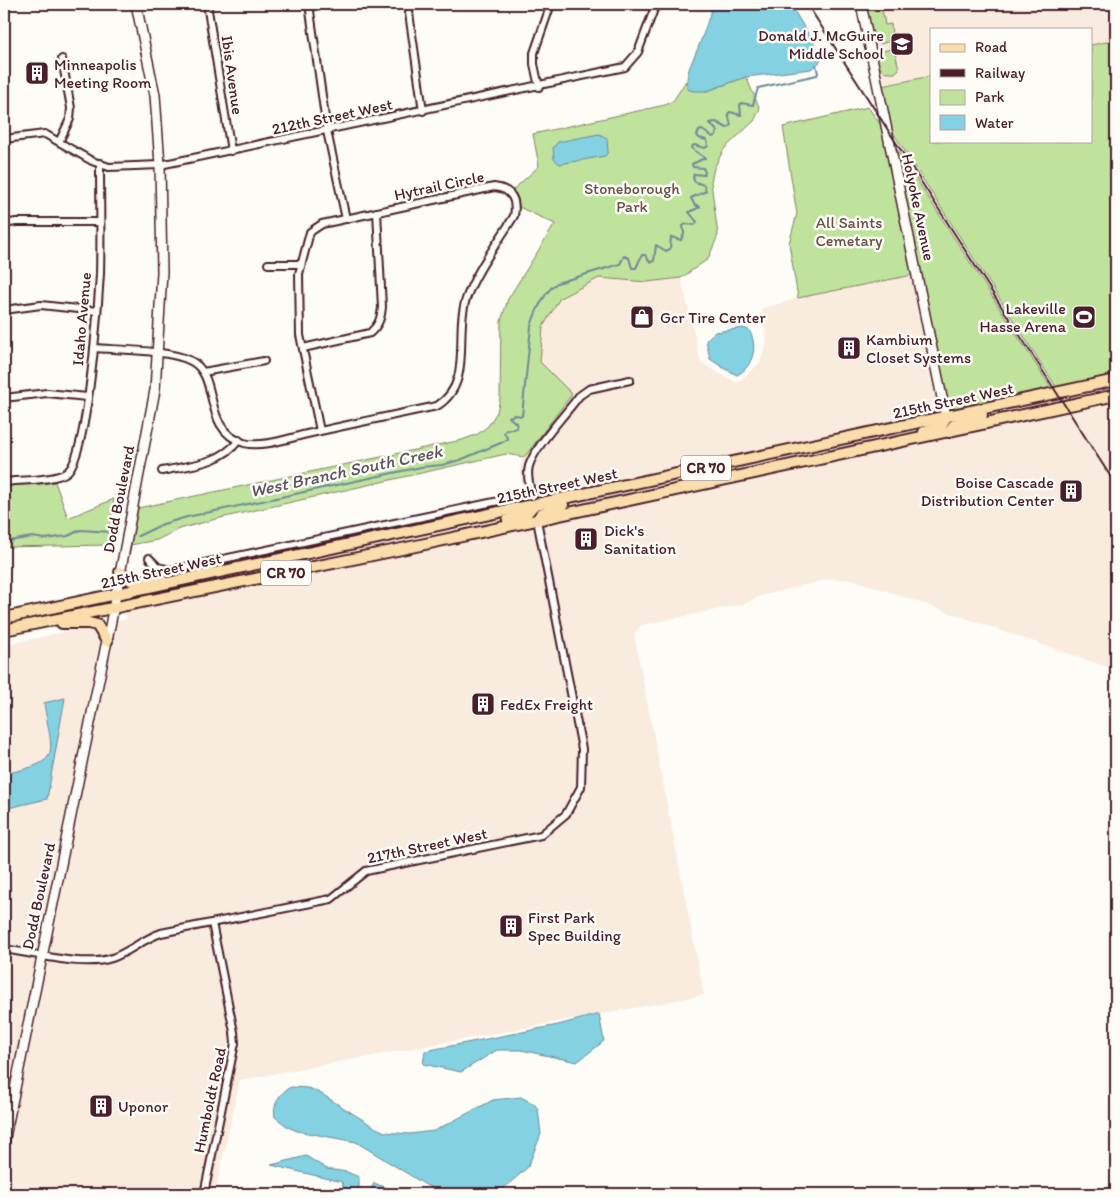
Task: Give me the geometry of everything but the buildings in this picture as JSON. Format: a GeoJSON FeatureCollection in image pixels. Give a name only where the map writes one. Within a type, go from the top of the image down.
{"type":"FeatureCollection","features":[{"type":"Feature","properties":{"kind":"main road","name":"Dodd Boulevard"},"geometry":{"type":"LineString","coordinates":[[4,1142],[116,595],[155,390],[162,255],[160,165],[155,95],[136,4]]}},
{"type":"Feature","properties":{"kind":"main road","name":"Holyoke Avenue"},"geometry":{"type":"LineString","coordinates":[[862,4],[946,417]]}},
{"type":"Feature","properties":{"kind":"main road","name":"215th Street West"},"geometry":{"type":"LineString","coordinates":[[4,618],[208,576],[1116,380]]}},
{"type":"Feature","properties":{"kind":"main road","name":"215th Street West"},"geometry":{"type":"LineString","coordinates":[[4,630],[458,537],[1116,395]]}},
{"type":"Feature","properties":{"kind":"main road"},"geometry":{"type":"LineString","coordinates":[[949,432],[954,425],[1018,402]]}},
{"type":"Feature","properties":{"kind":"main road"},"geometry":{"type":"LineString","coordinates":[[866,450],[886,441],[941,426],[945,422],[946,417]]}},
{"type":"Feature","properties":{"kind":"main road"},"geometry":{"type":"LineString","coordinates":[[537,520],[541,514],[550,509],[587,499],[612,488]]}},
{"type":"Feature","properties":{"kind":"main road"},"geometry":{"type":"LineString","coordinates":[[458,537],[480,528],[525,515],[534,505]]}},
{"type":"Feature","properties":{"kind":"main road"},"geometry":{"type":"LineString","coordinates":[[120,572],[132,581],[208,576]]}},
{"type":"Feature","properties":{"kind":"main road"},"geometry":{"type":"LineString","coordinates":[[28,625],[88,623],[97,626],[106,641]]}},
{"type":"Feature","properties":{"kind":"street","name":"Ibis Avenue"},"geometry":{"type":"LineString","coordinates":[[208,4],[218,57],[231,151]]}},
{"type":"Feature","properties":{"kind":"street"},"geometry":{"type":"LineString","coordinates":[[309,4],[328,131],[346,219]]}},
{"type":"Feature","properties":{"kind":"street"},"geometry":{"type":"LineString","coordinates":[[410,4],[409,13],[423,111]]}},
{"type":"Feature","properties":{"kind":"street"},"geometry":{"type":"LineString","coordinates":[[539,87],[534,64],[534,52],[551,4]]}},
{"type":"Feature","properties":{"kind":"street","name":"212th Street West"},"geometry":{"type":"LineString","coordinates":[[4,139],[45,134],[60,140],[109,167],[160,165],[328,131],[625,67],[636,56],[656,4]]}},
{"type":"Feature","properties":{"kind":"street"},"geometry":{"type":"LineString","coordinates":[[60,140],[70,119],[71,108],[62,59]]}},
{"type":"Feature","properties":{"kind":"street","name":"Idaho Avenue"},"geometry":{"type":"LineString","coordinates":[[4,482],[52,477],[67,472],[76,461],[94,348],[97,311],[100,163]]}},
{"type":"Feature","properties":{"kind":"street","name":"Hytrail Circle"},"geometry":{"type":"LineString","coordinates":[[239,440],[244,443],[260,444],[437,406],[448,400],[456,389],[460,375],[462,316],[466,299],[475,279],[514,216],[516,205],[512,196],[504,188],[494,187],[322,224],[310,232],[301,264],[300,335],[320,431]]}},
{"type":"Feature","properties":{"kind":"street"},"geometry":{"type":"LineString","coordinates":[[303,348],[370,333],[377,328],[381,318],[382,307],[377,212]]}},
{"type":"Feature","properties":{"kind":"street"},"geometry":{"type":"LineString","coordinates":[[4,224],[16,222],[100,222]]}},
{"type":"Feature","properties":{"kind":"street"},"geometry":{"type":"LineString","coordinates":[[268,264],[301,264]]}},
{"type":"Feature","properties":{"kind":"street"},"geometry":{"type":"LineString","coordinates":[[4,310],[40,306],[97,311]]}},
{"type":"Feature","properties":{"kind":"street"},"geometry":{"type":"LineString","coordinates":[[94,348],[184,358],[193,361],[203,372],[218,421],[223,428],[239,440],[230,451],[221,457],[162,471]]}},
{"type":"Feature","properties":{"kind":"street"},"geometry":{"type":"LineString","coordinates":[[203,372],[264,361]]}},
{"type":"Feature","properties":{"kind":"street"},"geometry":{"type":"LineString","coordinates":[[534,505],[528,477],[529,466],[535,455],[579,396],[589,389],[630,380]]}},
{"type":"Feature","properties":{"kind":"street"},"geometry":{"type":"LineString","coordinates":[[4,398],[47,393],[87,398]]}},
{"type":"Feature","properties":{"kind":"street","name":"215th Street West"},"geometry":{"type":"LineString","coordinates":[[149,558],[158,567],[170,570],[532,494]]}},
{"type":"Feature","properties":{"kind":"street","name":"217th Street West"},"geometry":{"type":"LineString","coordinates":[[4,949],[92,962],[113,958],[154,935],[331,898],[366,871],[541,835],[566,814],[581,786],[582,749],[537,520]]}},
{"type":"Feature","properties":{"kind":"street","name":"Humboldt Road"},"geometry":{"type":"LineString","coordinates":[[204,1194],[235,1043],[212,923]]}},
{"type":"Feature","properties":{"kind":"shaded area","name":"Donald J. McGuire Middle School"},"geometry":{"type":"Polygon","coordinates":[[[865,4],[1116,4],[1116,40],[1092,45],[1092,28],[930,28],[930,76],[882,85],[865,4]]]}},
{"type":"Feature","properties":{"kind":"shaded area"},"geometry":{"type":"Polygon","coordinates":[[[923,274],[948,402],[958,410],[1116,376],[1116,670],[852,579],[830,579],[760,596],[744,604],[641,625],[634,634],[704,995],[240,1080],[215,1194],[4,1194],[4,645],[126,619],[122,588],[525,503],[520,469],[523,457],[572,394],[540,362],[543,327],[560,298],[599,278],[647,282],[681,278],[701,363],[737,383],[760,363],[767,342],[761,309],[798,298],[923,274]]]}},
{"type":"Feature","properties":{"kind":"green space"},"geometry":{"type":"Polygon","coordinates":[[[866,4],[881,4],[885,25],[891,24],[892,36],[890,41],[881,44],[873,39],[866,4]]]}},
{"type":"Feature","properties":{"kind":"green space"},"geometry":{"type":"Polygon","coordinates":[[[1116,40],[1116,376],[1058,390],[892,131],[882,86],[930,76],[930,142],[1092,142],[1092,45],[1116,40]]]}},
{"type":"Feature","properties":{"kind":"green space"},"geometry":{"type":"Polygon","coordinates":[[[894,48],[899,69],[895,73],[890,73],[881,68],[876,53],[894,48]]]}},
{"type":"Feature","properties":{"kind":"green space","name":"Stoneborough Park"},"geometry":{"type":"Polygon","coordinates":[[[746,77],[760,109],[754,121],[724,149],[714,168],[711,182],[718,235],[708,259],[681,278],[647,282],[599,278],[560,298],[543,327],[540,362],[572,394],[526,455],[523,457],[506,454],[216,519],[179,529],[157,540],[130,545],[138,508],[462,440],[478,434],[488,426],[497,412],[500,399],[501,321],[508,299],[555,224],[519,207],[513,190],[539,166],[533,134],[665,105],[673,101],[686,81],[687,89],[707,91],[746,77]]]}},
{"type":"Feature","properties":{"kind":"green space","name":"All Saints Cemetary"},"geometry":{"type":"Polygon","coordinates":[[[868,107],[883,128],[913,275],[798,298],[789,243],[797,214],[783,127],[868,107]]]}},
{"type":"Feature","properties":{"kind":"green space"},"geometry":{"type":"Polygon","coordinates":[[[895,146],[1053,391],[958,410],[953,408],[948,402],[895,146]]]}},
{"type":"Feature","properties":{"kind":"green space"},"geometry":{"type":"Polygon","coordinates":[[[55,482],[68,518],[114,499],[107,545],[4,547],[4,486],[55,482]]]}},
{"type":"Feature","properties":{"kind":"water"},"geometry":{"type":"Polygon","coordinates":[[[713,4],[790,4],[821,55],[821,61],[811,69],[746,77],[707,91],[687,89],[689,71],[713,4]]]}},
{"type":"Feature","properties":{"kind":"water"},"geometry":{"type":"Polygon","coordinates":[[[599,134],[607,138],[608,152],[605,156],[560,164],[554,159],[553,148],[558,142],[599,134]]]}},
{"type":"Feature","properties":{"kind":"water"},"geometry":{"type":"Polygon","coordinates":[[[743,328],[749,330],[754,348],[751,361],[737,375],[710,359],[706,340],[715,332],[743,328]]]}},
{"type":"Feature","properties":{"kind":"water"},"geometry":{"type":"Polygon","coordinates":[[[65,698],[47,799],[8,808],[4,802],[4,774],[37,765],[50,754],[50,735],[44,703],[65,698]]]}},
{"type":"Feature","properties":{"kind":"water"},"geometry":{"type":"Polygon","coordinates":[[[599,1014],[604,1041],[577,1062],[521,1050],[497,1050],[461,1072],[423,1064],[425,1051],[558,1025],[599,1014]]]}},
{"type":"Feature","properties":{"kind":"water"},"geometry":{"type":"Polygon","coordinates":[[[291,1087],[308,1088],[320,1093],[385,1132],[409,1134],[434,1131],[493,1100],[521,1097],[534,1104],[538,1109],[541,1134],[528,1167],[503,1189],[489,1194],[450,1194],[429,1187],[356,1142],[297,1131],[288,1127],[275,1117],[274,1112],[280,1096],[291,1087]]]}},
{"type":"Feature","properties":{"kind":"water"},"geometry":{"type":"Polygon","coordinates":[[[306,1156],[327,1169],[347,1172],[359,1177],[359,1194],[345,1194],[342,1182],[271,1165],[306,1156]]]}},
{"type":"Feature","properties":{"kind":"water"},"geometry":{"type":"Polygon","coordinates":[[[374,1183],[402,1194],[369,1194],[374,1183]]]}},
{"type":"Feature","properties":{"kind":"waterway","name":"West Branch South Creek"},"geometry":{"type":"LineString","coordinates":[[138,536],[163,524],[187,517],[421,467],[442,465],[460,460],[508,439],[504,433],[506,430],[517,428],[516,423],[509,417],[514,415],[522,416],[531,326],[538,308],[548,291],[557,283],[620,264],[624,256],[629,258],[632,268],[636,268],[642,255],[645,255],[650,262],[654,261],[656,245],[666,251],[670,249],[671,237],[681,240],[684,234],[683,226],[686,224],[695,225],[697,222],[689,212],[700,207],[694,204],[691,198],[706,191],[704,185],[695,182],[693,178],[694,174],[704,175],[705,172],[703,168],[693,167],[692,164],[705,158],[691,148],[694,145],[705,148],[708,146],[707,140],[699,138],[697,135],[699,131],[702,130],[713,137],[717,131],[710,123],[716,122],[727,128],[731,125],[728,114],[730,112],[741,115],[741,103],[753,105],[758,88],[817,75],[816,65]]}},
{"type":"Feature","properties":{"kind":"waterway","name":"West Branch South Creek"},"geometry":{"type":"LineString","coordinates":[[4,542],[32,537],[45,539],[68,536],[80,530],[112,532]]}},
{"type":"Feature","properties":{"kind":"railway"},"geometry":{"type":"LineString","coordinates":[[807,4],[1116,485]]}},
{"type":"Feature","properties":{"kind":"place","name":"Donald J. McGuire Middle School"},"geometry":{"type":"Point","coordinates":[902,44]}},
{"type":"Feature","properties":{"kind":"place","name":"Minneapolis Meeting Room"},"geometry":{"type":"Point","coordinates":[37,73]}},
{"type":"Feature","properties":{"kind":"place","name":"Gcr Tire Center"},"geometry":{"type":"Point","coordinates":[642,317]}},
{"type":"Feature","properties":{"kind":"place","name":"Lakeville Hasse Arena"},"geometry":{"type":"Point","coordinates":[1084,317]}},
{"type":"Feature","properties":{"kind":"place","name":"Kambium Closet Systems"},"geometry":{"type":"Point","coordinates":[849,348]}},
{"type":"Feature","properties":{"kind":"place","name":"Boise Cascade Distribution Center"},"geometry":{"type":"Point","coordinates":[1071,491]}},
{"type":"Feature","properties":{"kind":"place","name":"Dick's Sanitation"},"geometry":{"type":"Point","coordinates":[586,539]}},
{"type":"Feature","properties":{"kind":"place","name":"FedEx Freight"},"geometry":{"type":"Point","coordinates":[483,704]}},
{"type":"Feature","properties":{"kind":"place","name":"First Park Spec Building"},"geometry":{"type":"Point","coordinates":[511,926]}},
{"type":"Feature","properties":{"kind":"place","name":"Uponor"},"geometry":{"type":"Point","coordinates":[101,1106]}}]}
